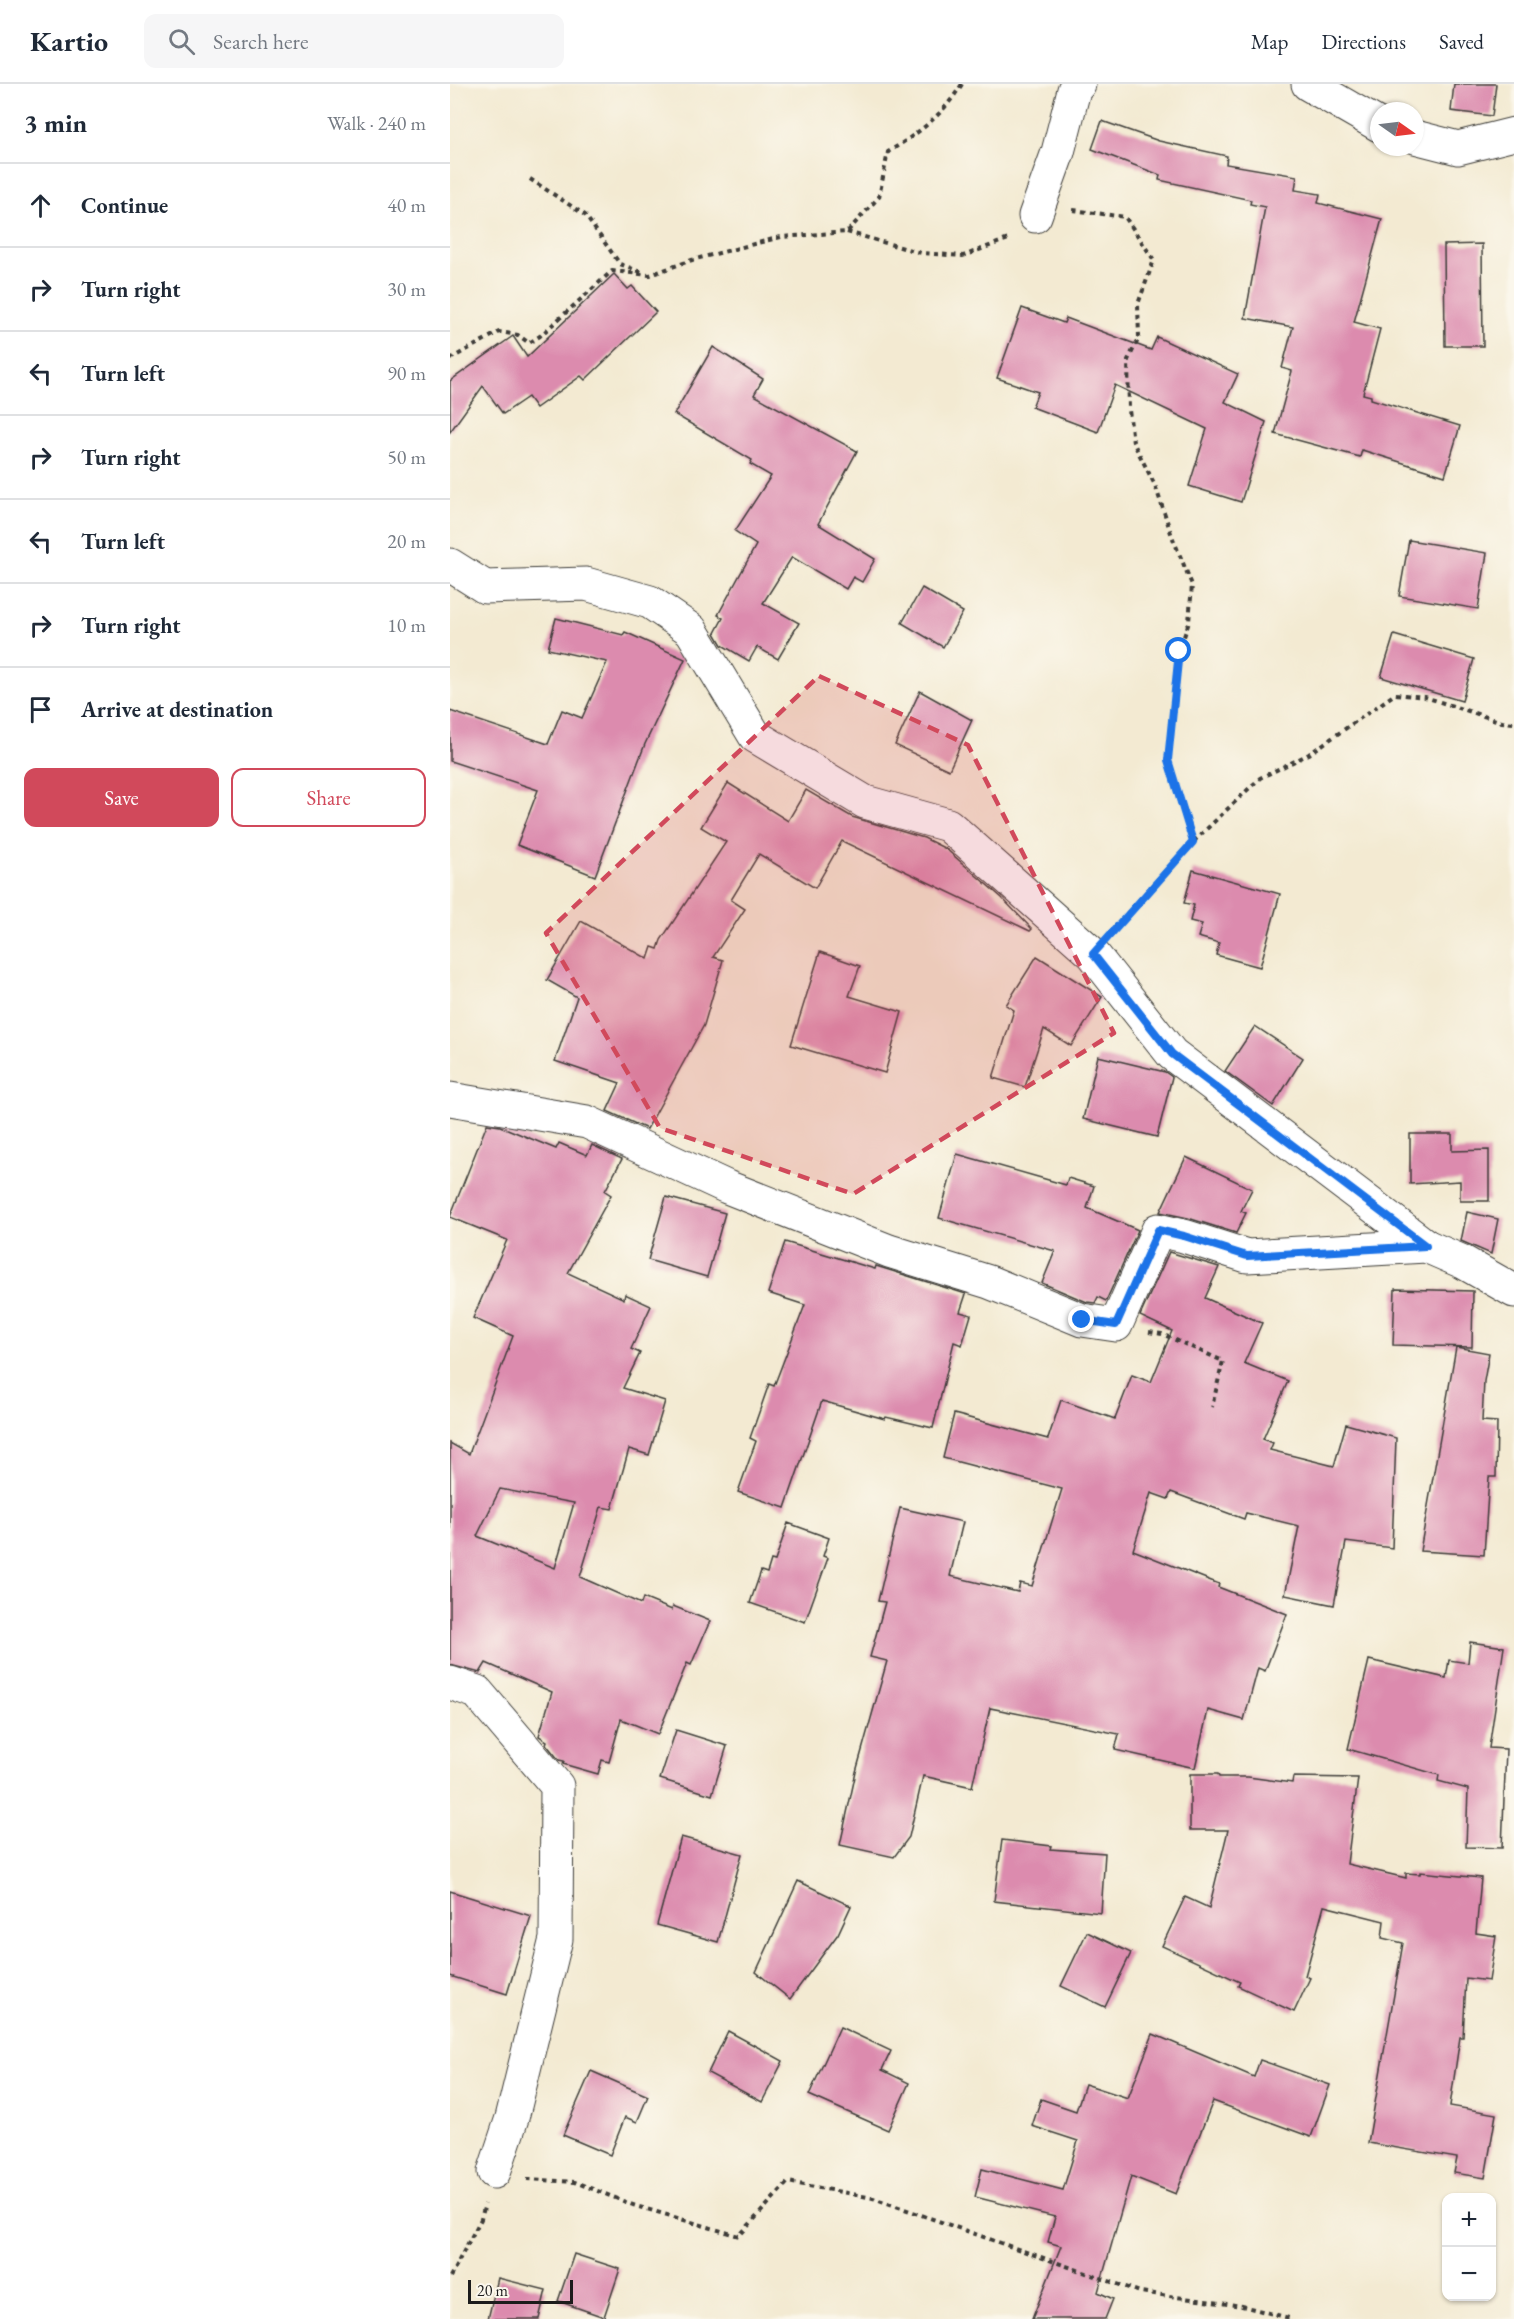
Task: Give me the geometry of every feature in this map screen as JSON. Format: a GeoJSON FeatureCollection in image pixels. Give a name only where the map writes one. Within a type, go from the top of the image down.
{"type":"FeatureCollection","features":[{"type":"Feature","properties":{"kind":"street"},"geometry":{"type":"LineString","coordinates":[[1035,216],[1058,152],[1074,90],[1079,84]]}},
{"type":"Feature","properties":{"kind":"street"},"geometry":{"type":"LineString","coordinates":[[1308,84],[1370,120]]}},
{"type":"Feature","properties":{"kind":"street"},"geometry":{"type":"LineString","coordinates":[[1424,139],[1458,148],[1514,134]]}},
{"type":"Feature","properties":{"kind":"street"},"geometry":{"type":"LineString","coordinates":[[450,565],[484,587],[586,584],[650,602],[691,630],[755,736],[865,802],[948,825],[1093,954],[1172,1054],[1426,1246],[1463,1262],[1514,1291]]}},
{"type":"Feature","properties":{"kind":"street"},"geometry":{"type":"LineString","coordinates":[[450,1099],[587,1122],[727,1187],[889,1251],[989,1282],[1082,1320],[1116,1325],[1158,1230],[1247,1256],[1426,1246]]}},
{"type":"Feature","properties":{"kind":"street"},"geometry":{"type":"LineString","coordinates":[[450,1683],[477,1692],[557,1786],[556,1939],[512,2118],[494,2172]]}},
{"type":"Feature","properties":{"kind":"path"},"geometry":{"type":"LineString","coordinates":[[847,232],[879,197],[888,152],[918,132],[949,105],[962,84]]}},
{"type":"Feature","properties":{"kind":"path"},"geometry":{"type":"LineString","coordinates":[[530,179],[585,215],[620,264],[651,275]]}},
{"type":"Feature","properties":{"kind":"path"},"geometry":{"type":"LineString","coordinates":[[450,359],[499,332],[518,335],[529,343],[540,336],[612,271],[651,275],[692,260],[782,237],[847,232],[921,253],[963,256],[1024,234],[1035,216],[1058,210],[1082,210],[1125,217],[1154,260],[1138,304],[1139,338],[1128,360],[1129,410],[1133,442],[1155,485],[1192,585],[1189,622],[1179,651],[1168,760],[1193,842]]}},
{"type":"Feature","properties":{"kind":"path"},"geometry":{"type":"LineString","coordinates":[[1093,954],[1193,842],[1260,778],[1309,754],[1395,694],[1425,697],[1502,722],[1514,723]]}},
{"type":"Feature","properties":{"kind":"path"},"geometry":{"type":"LineString","coordinates":[[1116,1325],[1162,1334],[1223,1361],[1212,1407]]}},
{"type":"Feature","properties":{"kind":"path"},"geometry":{"type":"LineString","coordinates":[[450,2277],[481,2219],[494,2172],[511,2178],[575,2182],[633,2205],[739,2236],[788,2182],[873,2198],[1140,2292],[1242,2306],[1293,2319]]}},
{"type":"Feature","properties":{"kind":"highlighted area"},"geometry":{"type":"Polygon","coordinates":[[[819,676],[968,745],[1114,1033],[853,1194],[660,1128],[546,933],[819,676]]]}},
{"type":"Feature","properties":{"kind":"building"},"geometry":{"type":"Polygon","coordinates":[[[1454,84],[1496,84],[1492,116],[1451,111],[1454,84]]]}},
{"type":"Feature","properties":{"kind":"building"},"geometry":{"type":"Polygon","coordinates":[[[1102,121],[1159,141],[1227,156],[1226,164],[1297,176],[1295,190],[1320,194],[1318,203],[1382,219],[1354,322],[1380,329],[1363,394],[1371,396],[1371,399],[1460,426],[1445,476],[1362,450],[1360,457],[1275,434],[1292,371],[1282,368],[1293,327],[1245,318],[1265,207],[1250,204],[1251,200],[1159,180],[1160,175],[1092,149],[1102,121]]]}},
{"type":"Feature","properties":{"kind":"building"},"geometry":{"type":"Polygon","coordinates":[[[1482,244],[1483,346],[1445,346],[1444,245],[1482,244]]]}},
{"type":"Feature","properties":{"kind":"building"},"geometry":{"type":"Polygon","coordinates":[[[614,274],[628,289],[632,286],[656,312],[585,380],[581,376],[536,408],[528,397],[503,414],[483,386],[450,432],[450,381],[513,336],[527,357],[614,274]]]}},
{"type":"Feature","properties":{"kind":"building"},"geometry":{"type":"Polygon","coordinates":[[[1022,308],[1064,323],[1066,318],[1151,350],[1157,337],[1238,374],[1225,402],[1266,422],[1241,502],[1189,486],[1207,429],[1115,385],[1098,432],[1032,407],[1038,392],[997,378],[1022,308]]]}},
{"type":"Feature","properties":{"kind":"building"},"geometry":{"type":"Polygon","coordinates":[[[713,347],[763,379],[754,395],[857,451],[818,524],[875,559],[862,582],[853,577],[846,589],[792,557],[763,603],[799,623],[778,659],[757,647],[749,661],[722,645],[715,633],[723,618],[718,615],[756,545],[735,531],[771,476],[750,464],[752,460],[674,414],[713,347]]]}},
{"type":"Feature","properties":{"kind":"building"},"geometry":{"type":"Polygon","coordinates":[[[1409,540],[1487,553],[1478,609],[1399,596],[1409,540]]]}},
{"type":"Feature","properties":{"kind":"building"},"geometry":{"type":"Polygon","coordinates":[[[922,588],[963,612],[943,647],[902,623],[922,588]]]}},
{"type":"Feature","properties":{"kind":"building"},"geometry":{"type":"Polygon","coordinates":[[[556,618],[623,635],[625,632],[685,659],[645,744],[595,876],[517,845],[538,790],[450,761],[450,711],[548,744],[562,710],[582,718],[607,662],[548,649],[556,618]]]}},
{"type":"Feature","properties":{"kind":"building"},"geometry":{"type":"Polygon","coordinates":[[[1394,635],[1474,659],[1462,701],[1381,677],[1394,635]]]}},
{"type":"Feature","properties":{"kind":"building"},"geometry":{"type":"Polygon","coordinates":[[[920,691],[972,720],[949,770],[895,745],[920,691]]]}},
{"type":"Feature","properties":{"kind":"building"},"geometry":{"type":"Polygon","coordinates":[[[728,783],[788,821],[806,790],[852,817],[924,838],[946,849],[1002,898],[1032,929],[1030,931],[842,841],[815,888],[759,854],[731,900],[745,909],[713,957],[723,960],[704,1025],[647,1129],[607,1111],[620,1083],[555,1061],[577,997],[547,980],[581,921],[648,959],[652,947],[658,949],[661,940],[726,842],[701,827],[728,783]]]}},
{"type":"Feature","properties":{"kind":"building"},"geometry":{"type":"Polygon","coordinates":[[[1193,870],[1280,894],[1260,967],[1216,955],[1219,943],[1198,937],[1202,924],[1190,921],[1194,905],[1184,903],[1193,870]]]}},
{"type":"Feature","properties":{"kind":"building"},"geometry":{"type":"Polygon","coordinates":[[[820,952],[860,966],[849,996],[902,1012],[885,1073],[791,1045],[820,952]]]}},
{"type":"Feature","properties":{"kind":"building"},"geometry":{"type":"Polygon","coordinates":[[[1037,956],[1102,997],[1071,1046],[1044,1029],[1025,1087],[993,1078],[1014,1010],[1006,1005],[1037,956]]]}},
{"type":"Feature","properties":{"kind":"building"},"geometry":{"type":"Polygon","coordinates":[[[1255,1026],[1303,1058],[1273,1106],[1225,1071],[1255,1026]]]}},
{"type":"Feature","properties":{"kind":"building"},"geometry":{"type":"Polygon","coordinates":[[[1098,1056],[1165,1072],[1172,1077],[1157,1137],[1083,1119],[1098,1056]]]}},
{"type":"Feature","properties":{"kind":"building"},"geometry":{"type":"Polygon","coordinates":[[[487,1124],[500,1126],[556,1149],[559,1143],[587,1155],[592,1145],[622,1159],[605,1191],[611,1195],[568,1273],[624,1299],[625,1294],[651,1306],[631,1349],[640,1353],[623,1388],[665,1401],[649,1455],[629,1449],[612,1509],[601,1507],[580,1577],[641,1604],[643,1598],[672,1610],[673,1606],[710,1621],[691,1665],[687,1663],[658,1734],[621,1719],[609,1762],[602,1760],[598,1774],[563,1764],[564,1761],[559,1760],[546,1744],[547,1741],[539,1736],[552,1692],[486,1663],[480,1673],[450,1665],[450,1443],[469,1454],[513,1336],[473,1318],[507,1240],[450,1217],[487,1124]],[[500,1489],[477,1536],[555,1568],[574,1503],[500,1489]]]}},
{"type":"Feature","properties":{"kind":"building"},"geometry":{"type":"Polygon","coordinates":[[[1410,1134],[1452,1134],[1452,1151],[1489,1150],[1489,1201],[1460,1201],[1460,1181],[1410,1184],[1410,1134]]]}},
{"type":"Feature","properties":{"kind":"building"},"geometry":{"type":"Polygon","coordinates":[[[957,1154],[1066,1185],[1068,1178],[1094,1186],[1087,1208],[1138,1230],[1106,1301],[1098,1297],[1095,1303],[1087,1302],[1042,1283],[1055,1251],[939,1218],[957,1154]]]}},
{"type":"Feature","properties":{"kind":"building"},"geometry":{"type":"Polygon","coordinates":[[[1186,1157],[1252,1189],[1241,1211],[1246,1213],[1236,1233],[1160,1212],[1186,1157]]]}},
{"type":"Feature","properties":{"kind":"building"},"geometry":{"type":"Polygon","coordinates":[[[666,1197],[725,1213],[707,1277],[648,1260],[666,1197]]]}},
{"type":"Feature","properties":{"kind":"building"},"geometry":{"type":"Polygon","coordinates":[[[1467,1212],[1498,1219],[1491,1254],[1461,1241],[1467,1212]]]}},
{"type":"Feature","properties":{"kind":"building"},"geometry":{"type":"Polygon","coordinates":[[[785,1242],[875,1269],[876,1266],[966,1294],[960,1312],[971,1315],[962,1345],[954,1342],[933,1428],[886,1417],[885,1419],[822,1401],[785,1508],[738,1492],[756,1441],[750,1438],[769,1384],[774,1386],[805,1305],[768,1293],[785,1242]]]}},
{"type":"Feature","properties":{"kind":"building"},"geometry":{"type":"Polygon","coordinates":[[[1169,1252],[1219,1267],[1205,1298],[1262,1323],[1244,1363],[1288,1381],[1263,1439],[1273,1443],[1270,1450],[1334,1466],[1346,1424],[1396,1438],[1392,1548],[1346,1542],[1334,1605],[1285,1595],[1299,1526],[1246,1513],[1244,1519],[1171,1492],[1168,1499],[1151,1493],[1133,1550],[1287,1614],[1265,1671],[1258,1668],[1244,1720],[1208,1710],[1195,1768],[1115,1750],[1119,1734],[990,1708],[972,1787],[923,1776],[909,1837],[894,1857],[840,1845],[856,1772],[887,1661],[870,1657],[885,1602],[878,1601],[900,1508],[963,1522],[950,1576],[1018,1592],[1020,1583],[1032,1586],[1062,1489],[943,1458],[954,1414],[1048,1439],[1061,1400],[1115,1419],[1132,1375],[1151,1382],[1172,1331],[1140,1316],[1169,1252]]]}},
{"type":"Feature","properties":{"kind":"building"},"geometry":{"type":"Polygon","coordinates":[[[1395,1289],[1473,1291],[1472,1347],[1393,1345],[1395,1289]]]}},
{"type":"Feature","properties":{"kind":"building"},"geometry":{"type":"Polygon","coordinates":[[[1456,1347],[1489,1353],[1484,1381],[1482,1421],[1497,1422],[1496,1477],[1489,1477],[1484,1555],[1420,1551],[1456,1347]]]}},
{"type":"Feature","properties":{"kind":"building"},"geometry":{"type":"Polygon","coordinates":[[[788,1523],[829,1538],[823,1556],[828,1558],[805,1622],[750,1603],[761,1571],[767,1573],[771,1560],[775,1561],[788,1523]]]}},
{"type":"Feature","properties":{"kind":"building"},"geometry":{"type":"Polygon","coordinates":[[[1470,1642],[1504,1647],[1489,1748],[1506,1749],[1502,1848],[1466,1847],[1468,1789],[1438,1781],[1439,1775],[1348,1749],[1369,1660],[1446,1678],[1449,1660],[1468,1663],[1470,1642]]]}},
{"type":"Feature","properties":{"kind":"building"},"geometry":{"type":"Polygon","coordinates":[[[676,1730],[727,1746],[712,1795],[660,1779],[676,1730]]]}},
{"type":"Feature","properties":{"kind":"building"},"geometry":{"type":"Polygon","coordinates":[[[1190,1774],[1218,1774],[1219,1777],[1248,1777],[1292,1783],[1293,1777],[1358,1778],[1347,1864],[1406,1878],[1406,1873],[1420,1874],[1420,1872],[1481,1878],[1476,1933],[1496,1936],[1489,1981],[1466,1978],[1463,2037],[1460,2037],[1450,2106],[1496,2114],[1485,2178],[1454,2173],[1457,2158],[1368,2143],[1403,1943],[1382,1938],[1384,1921],[1324,1906],[1305,1976],[1310,1978],[1294,2012],[1238,1986],[1240,1982],[1162,1946],[1185,1897],[1209,1908],[1228,1830],[1190,1830],[1190,1774]]]}},
{"type":"Feature","properties":{"kind":"building"},"geometry":{"type":"Polygon","coordinates":[[[681,1837],[742,1854],[718,1942],[657,1925],[681,1837]]]}},
{"type":"Feature","properties":{"kind":"building"},"geometry":{"type":"Polygon","coordinates":[[[1002,1840],[1051,1846],[1050,1849],[1105,1853],[1101,1913],[994,1901],[1002,1840]]]}},
{"type":"Feature","properties":{"kind":"building"},"geometry":{"type":"Polygon","coordinates":[[[798,1881],[851,1906],[838,1934],[790,1999],[756,1972],[798,1881]]]}},
{"type":"Feature","properties":{"kind":"building"},"geometry":{"type":"Polygon","coordinates":[[[450,1891],[531,1916],[507,1994],[450,1976],[450,1891]]]}},
{"type":"Feature","properties":{"kind":"building"},"geometry":{"type":"Polygon","coordinates":[[[1087,1932],[1131,1953],[1105,2007],[1061,1986],[1087,1932]]]}},
{"type":"Feature","properties":{"kind":"building"},"geometry":{"type":"Polygon","coordinates":[[[840,2027],[891,2051],[882,2070],[909,2083],[888,2130],[809,2095],[840,2027]]]}},
{"type":"Feature","properties":{"kind":"building"},"geometry":{"type":"Polygon","coordinates":[[[728,2031],[783,2061],[762,2102],[708,2073],[728,2031]]]}},
{"type":"Feature","properties":{"kind":"building"},"geometry":{"type":"Polygon","coordinates":[[[1153,2034],[1254,2077],[1260,2060],[1330,2085],[1311,2137],[1213,2101],[1176,2194],[1131,2176],[1098,2292],[1113,2299],[1105,2319],[1032,2319],[1061,2246],[1048,2242],[1055,2217],[975,2197],[982,2169],[1063,2190],[1078,2141],[1032,2126],[1041,2099],[1076,2111],[1085,2084],[1128,2098],[1153,2034]]]}},
{"type":"Feature","properties":{"kind":"building"},"geometry":{"type":"Polygon","coordinates":[[[591,2071],[648,2096],[637,2122],[625,2117],[610,2155],[563,2135],[591,2071]]]}},
{"type":"Feature","properties":{"kind":"building"},"geometry":{"type":"Polygon","coordinates":[[[574,2254],[620,2269],[604,2317],[558,2301],[574,2254]]]}},
{"type":"Feature","properties":{"kind":"building"},"geometry":{"type":"Polygon","coordinates":[[[498,2278],[546,2290],[539,2319],[488,2319],[498,2278]]]}},
{"type":"Feature","properties":{"kind":"route"},"geometry":{"type":"LineString","coordinates":[[1082,1320],[1116,1325],[1158,1230],[1247,1256],[1426,1246],[1172,1054],[1093,954],[1193,842],[1168,760],[1179,651]]}}]}
